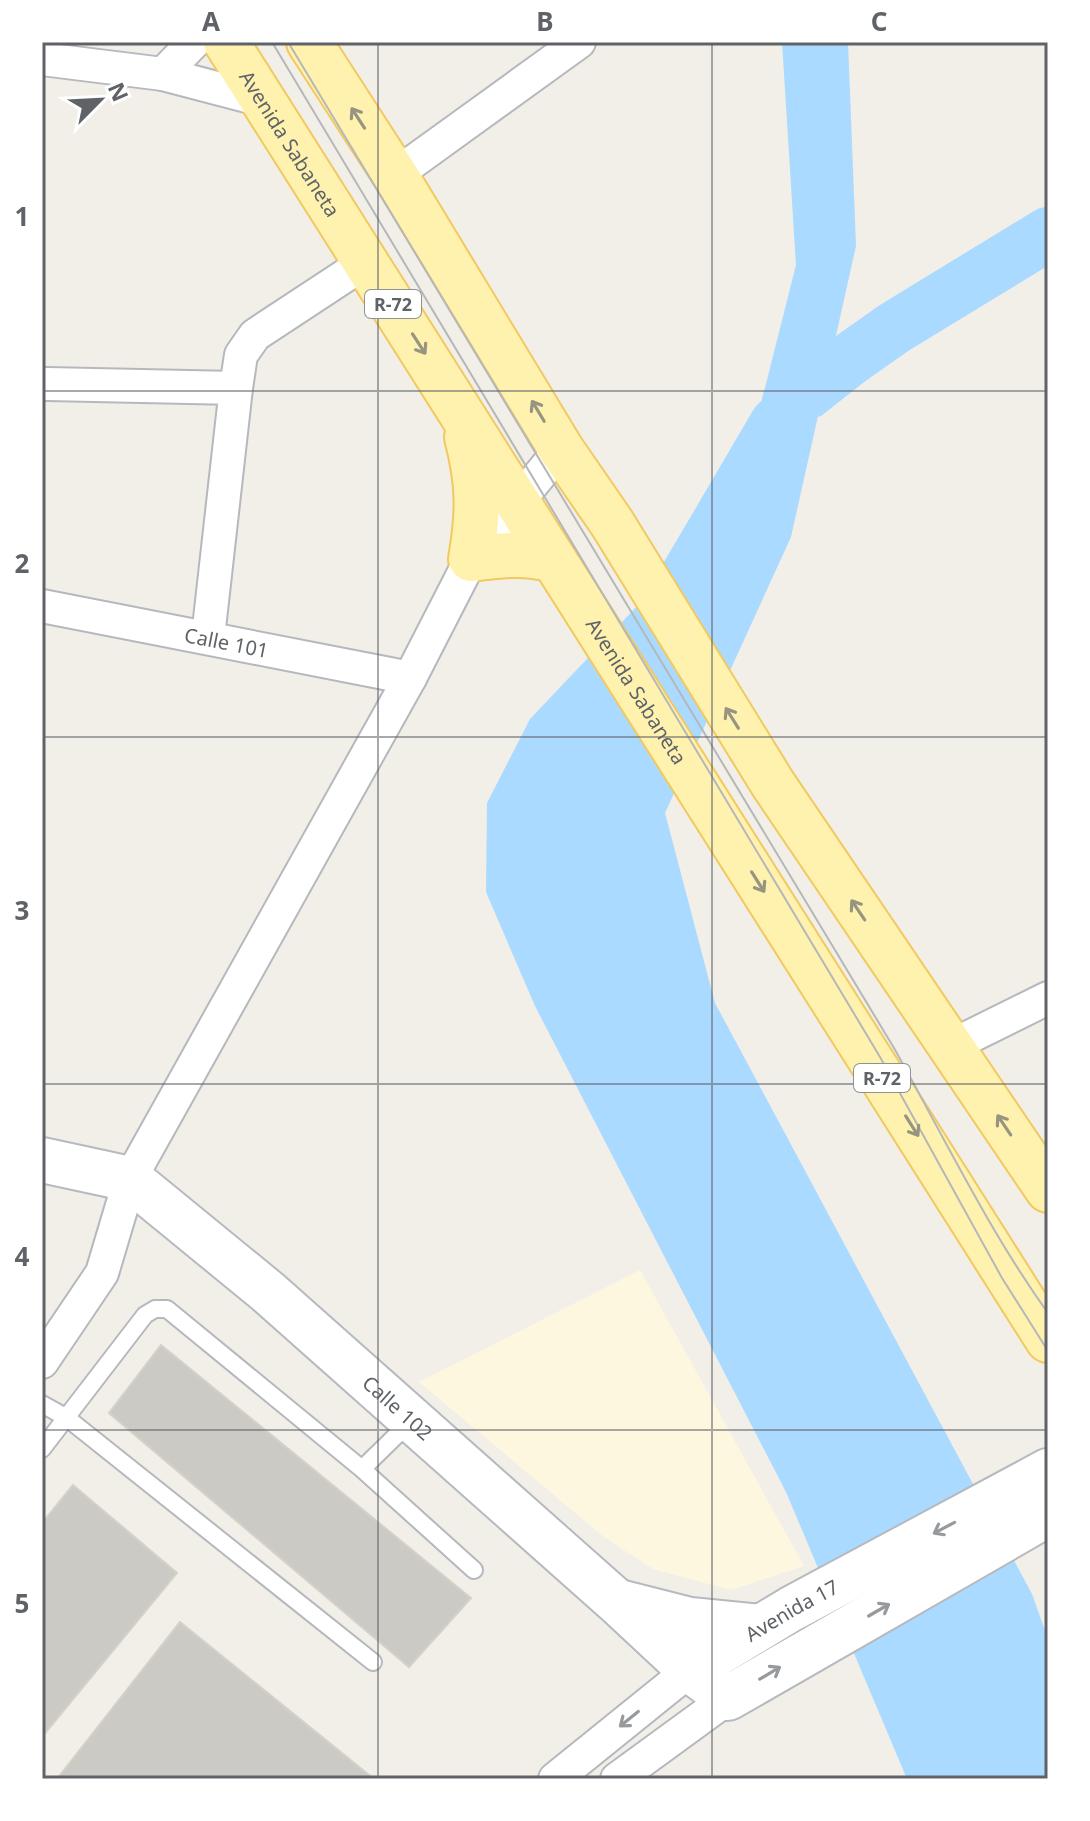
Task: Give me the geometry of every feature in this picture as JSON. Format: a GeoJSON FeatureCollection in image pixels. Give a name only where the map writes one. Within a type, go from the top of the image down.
{"type":"FeatureCollection","features":[{"type":"Feature","properties":{"kind":"main road","name":"Avenida Sabaneta"},"geometry":{"type":"LineString","coordinates":[[226,42],[1048,1340]]}},
{"type":"Feature","properties":{"kind":"main road"},"geometry":{"type":"LineString","coordinates":[[309,42],[773,784],[1048,1190]]}},
{"type":"Feature","properties":{"kind":"main road"},"geometry":{"type":"LineString","coordinates":[[460,408],[476,473],[478,518],[471,559],[533,554],[556,564]]}},
{"type":"Feature","properties":{"kind":"main road","name":"Calle 102"},"geometry":{"type":"LineString","coordinates":[[42,1160],[130,1179],[268,1292],[690,1670],[728,1698]]}},
{"type":"Feature","properties":{"kind":"main road","name":"Avenida 17"},"geometry":{"type":"LineString","coordinates":[[690,1670],[776,1618],[1037,1498]]}},
{"type":"Feature","properties":{"kind":"main road","name":"Avenida 17"},"geometry":{"type":"LineString","coordinates":[[728,1698],[811,1649],[1037,1498]]}},
{"type":"Feature","properties":{"kind":"main road"},"geometry":{"type":"LineString","coordinates":[[616,1601],[690,1620],[776,1618]]}},
{"type":"Feature","properties":{"kind":"street"},"geometry":{"type":"LineString","coordinates":[[163,74],[194,42]]}},
{"type":"Feature","properties":{"kind":"street"},"geometry":{"type":"LineString","coordinates":[[395,175],[579,42]]}},
{"type":"Feature","properties":{"kind":"street"},"geometry":{"type":"LineString","coordinates":[[42,59],[90,59],[262,100]]}},
{"type":"Feature","properties":{"kind":"street"},"geometry":{"type":"LineString","coordinates":[[208,637],[241,355],[255,335],[366,262]]}},
{"type":"Feature","properties":{"kind":"street"},"geometry":{"type":"LineString","coordinates":[[47,384],[236,388]]}},
{"type":"Feature","properties":{"kind":"street"},"geometry":{"type":"LineString","coordinates":[[42,1362],[102,1273],[130,1179],[410,678],[471,559],[561,449]]}},
{"type":"Feature","properties":{"kind":"street","name":"Calle 101"},"geometry":{"type":"LineString","coordinates":[[42,606],[410,678]]}},
{"type":"Feature","properties":{"kind":"street"},"geometry":{"type":"LineString","coordinates":[[951,1046],[1048,998]]}},
{"type":"Feature","properties":{"kind":"street","name":"Avenida 17"},"geometry":{"type":"LineString","coordinates":[[555,1779],[690,1670]]}},
{"type":"Feature","properties":{"kind":"street","name":"Avenida 17"},"geometry":{"type":"LineString","coordinates":[[617,1779],[728,1698]]}},
{"type":"Feature","properties":{"kind":"lane"},"geometry":{"type":"LineString","coordinates":[[42,1449],[145,1315],[155,1309],[167,1309],[362,1469],[474,1570]]}},
{"type":"Feature","properties":{"kind":"lane"},"geometry":{"type":"LineString","coordinates":[[42,1404],[67,1418],[373,1662]]}},
{"type":"Feature","properties":{"kind":"lane"},"geometry":{"type":"LineString","coordinates":[[362,1469],[412,1420]]}},
{"type":"Feature","properties":{"kind":"shaded area"},"geometry":{"type":"Polygon","coordinates":[[[640,1270],[804,1566],[731,1590],[653,1569],[604,1537],[419,1382],[640,1270]]]}},
{"type":"Feature","properties":{"kind":"water"},"geometry":{"type":"Polygon","coordinates":[[[782,42],[848,42],[856,246],[791,537],[665,813],[715,1003],[1032,1594],[1048,1639],[1048,1779],[907,1779],[786,1492],[535,1006],[486,892],[487,803],[530,719],[678,563],[731,522],[796,265],[782,42]]]}},
{"type":"Feature","properties":{"kind":"building"},"geometry":{"type":"Polygon","coordinates":[[[161,1345],[471,1598],[409,1667],[109,1413],[161,1345]]]}},
{"type":"Feature","properties":{"kind":"building"},"geometry":{"type":"Polygon","coordinates":[[[73,1485],[177,1573],[42,1737],[42,1523],[73,1485]]]}},
{"type":"Feature","properties":{"kind":"building"},"geometry":{"type":"Polygon","coordinates":[[[180,1622],[374,1779],[57,1779],[180,1622]]]}},
{"type":"Feature","properties":{"kind":"waterway"},"geometry":{"type":"LineString","coordinates":[[789,402],[894,328],[1048,234]]}},
{"type":"Feature","properties":{"kind":"waterway"},"geometry":{"type":"LineString","coordinates":[[819,412],[955,304],[1048,255]]}},
{"type":"Feature","properties":{"kind":"waterway"},"geometry":{"type":"LineString","coordinates":[[670,605],[777,423]]}},
{"type":"Feature","properties":{"kind":"tram line"},"geometry":{"type":"LineString","coordinates":[[272,42],[880,1057],[1002,1278],[1048,1351]]}},
{"type":"Feature","properties":{"kind":"tram line"},"geometry":{"type":"LineString","coordinates":[[288,42],[894,1048],[987,1217],[1048,1313]]}}]}
